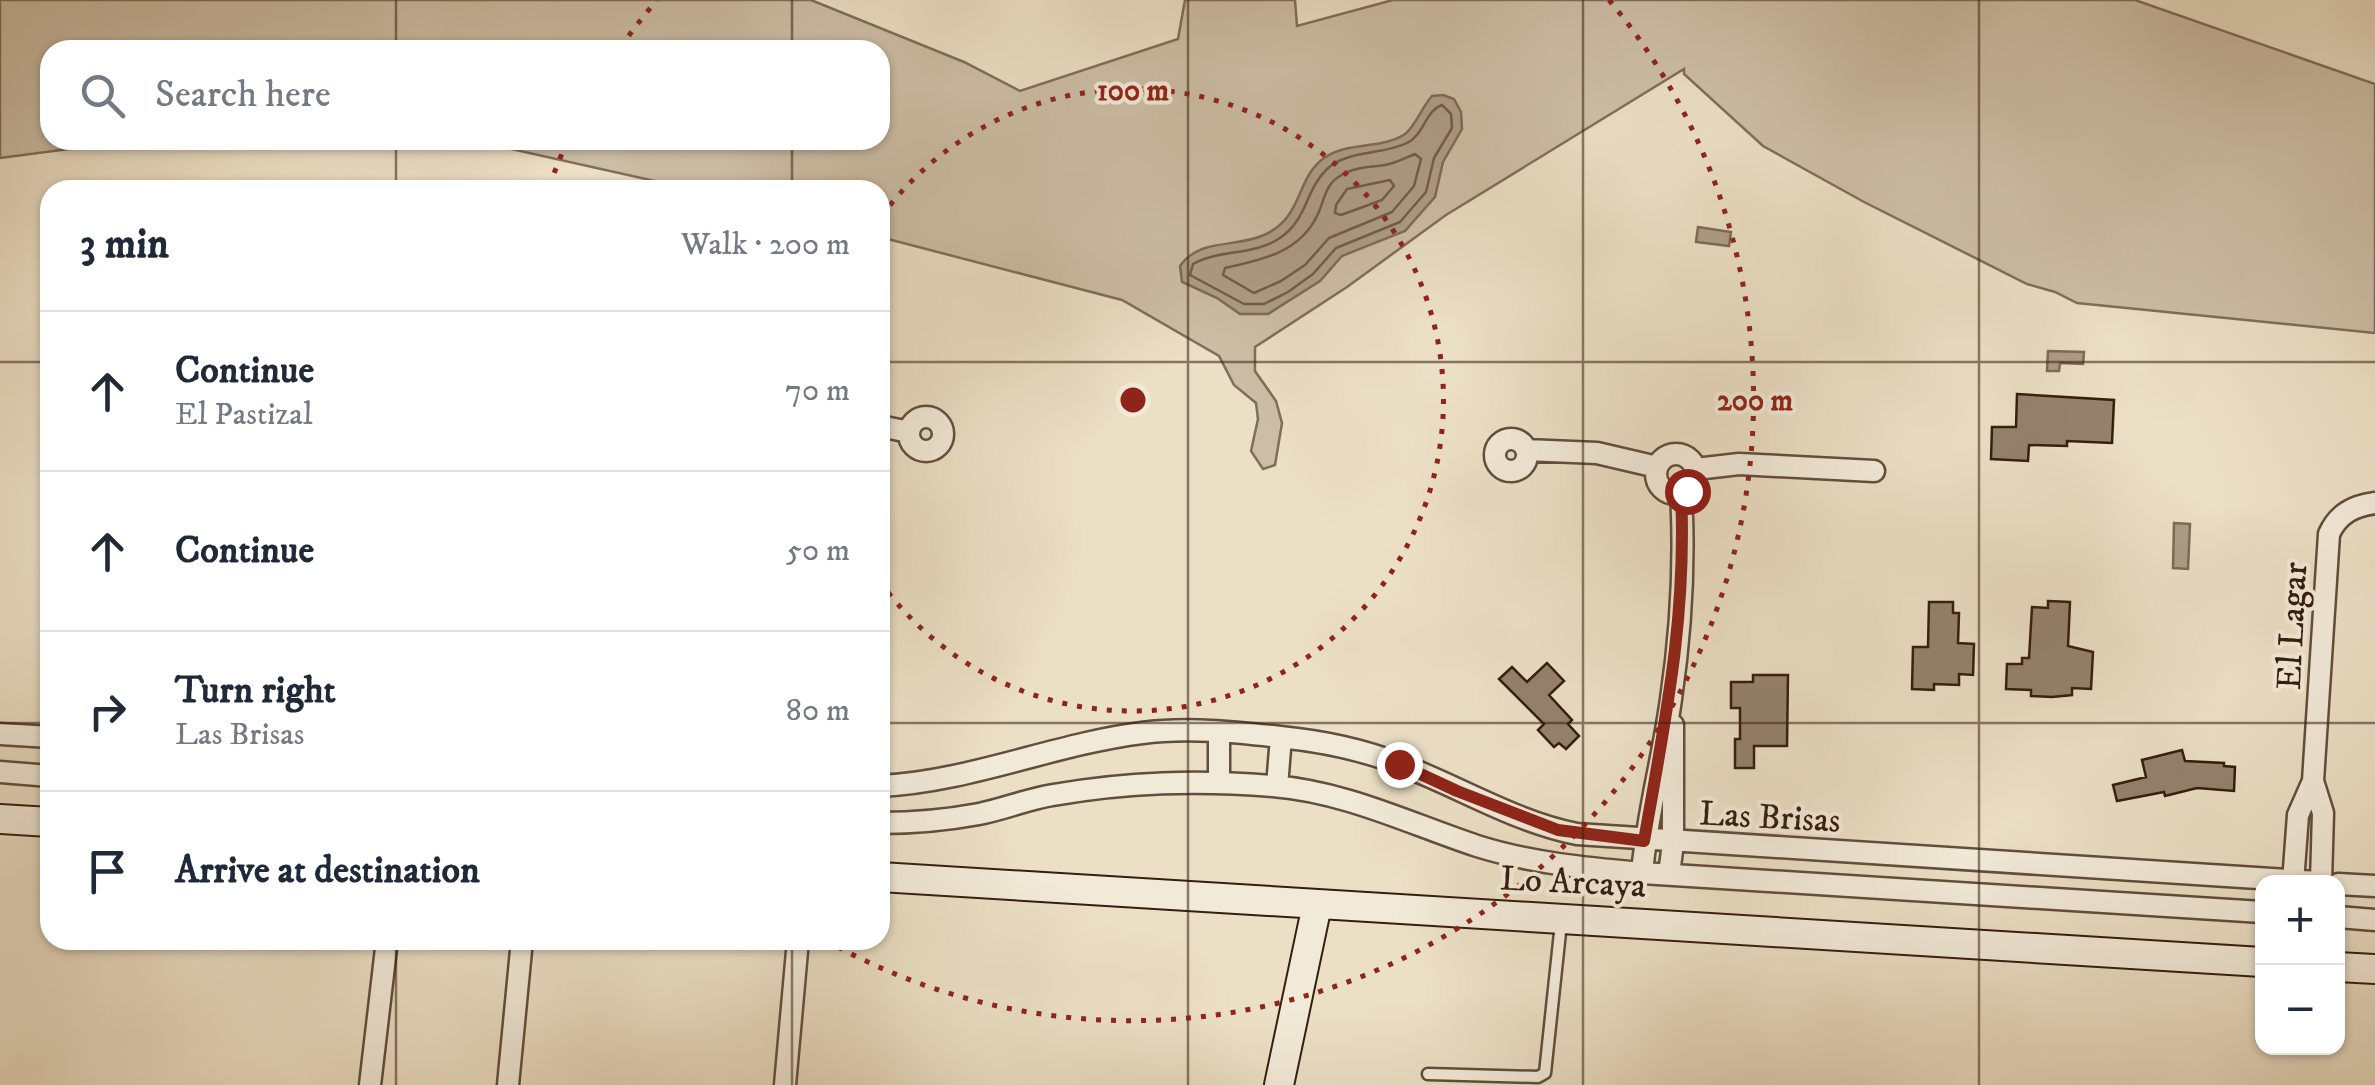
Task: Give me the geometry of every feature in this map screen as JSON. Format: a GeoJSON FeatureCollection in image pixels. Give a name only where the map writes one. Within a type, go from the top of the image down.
{"type":"FeatureCollection","features":[{"type":"Feature","properties":{"kind":"street"},"geometry":{"type":"LineString","coordinates":[[890,428],[908,432]]}},
{"type":"Feature","properties":{"kind":"street"},"geometry":{"type":"LineString","coordinates":[[1526,450],[1596,453],[1656,468]]}},
{"type":"Feature","properties":{"kind":"street"},"geometry":{"type":"LineString","coordinates":[[1677,453],[1689,458],[1696,469],[1692,487],[1681,493],[1664,490],[1656,480],[1656,468],[1664,457],[1677,453]]}},
{"type":"Feature","properties":{"kind":"street"},"geometry":{"type":"LineString","coordinates":[[1696,469],[1739,464],[1874,471]]}},
{"type":"Feature","properties":{"kind":"street"},"geometry":{"type":"LineString","coordinates":[[1642,873],[1644,841],[1670,703],[1683,566],[1681,493]]}},
{"type":"Feature","properties":{"kind":"street","name":"El Lagar"},"geometry":{"type":"LineString","coordinates":[[2313,781],[2329,534],[2346,512],[2375,503]]}},
{"type":"Feature","properties":{"kind":"street"},"geometry":{"type":"LineString","coordinates":[[1669,874],[1674,746],[1670,703]]}},
{"type":"Feature","properties":{"kind":"street"},"geometry":{"type":"LineString","coordinates":[[1219,782],[1220,732]]}},
{"type":"Feature","properties":{"kind":"street","name":"Las Brisas"},"geometry":{"type":"LineString","coordinates":[[890,785],[937,778],[1141,733],[1220,732],[1332,744],[1399,764],[1558,830],[1644,841],[2255,880]]}},
{"type":"Feature","properties":{"kind":"street"},"geometry":{"type":"LineString","coordinates":[[0,734],[40,736]]}},
{"type":"Feature","properties":{"kind":"street"},"geometry":{"type":"LineString","coordinates":[[1277,786],[1281,737]]}},
{"type":"Feature","properties":{"kind":"street"},"geometry":{"type":"LineString","coordinates":[[0,772],[40,775]]}},
{"type":"Feature","properties":{"kind":"street","name":"Las Brisas"},"geometry":{"type":"LineString","coordinates":[[890,822],[979,814],[1047,796],[1105,787],[1156,781],[1219,782],[1313,790],[1545,864],[2255,912]]}},
{"type":"Feature","properties":{"kind":"street"},"geometry":{"type":"LineString","coordinates":[[2294,875],[2298,815],[2313,781]]}},
{"type":"Feature","properties":{"kind":"street"},"geometry":{"type":"LineString","coordinates":[[2313,781],[2323,813],[2320,875]]}},
{"type":"Feature","properties":{"kind":"street"},"geometry":{"type":"LineString","coordinates":[[0,819],[40,821]]}},
{"type":"Feature","properties":{"kind":"street","name":"Lo Arcaya"},"geometry":{"type":"LineString","coordinates":[[890,879],[2255,962]]}},
{"type":"Feature","properties":{"kind":"street"},"geometry":{"type":"LineString","coordinates":[[2345,884],[2375,886]]}},
{"type":"Feature","properties":{"kind":"street"},"geometry":{"type":"LineString","coordinates":[[1279,1085],[1317,905]]}},
{"type":"Feature","properties":{"kind":"street"},"geometry":{"type":"LineString","coordinates":[[2345,918],[2375,920]]}},
{"type":"Feature","properties":{"kind":"street"},"geometry":{"type":"LineString","coordinates":[[370,1085],[386,950]]}},
{"type":"Feature","properties":{"kind":"street"},"geometry":{"type":"LineString","coordinates":[[508,1085],[521,950]]}},
{"type":"Feature","properties":{"kind":"street"},"geometry":{"type":"LineString","coordinates":[[784,1085],[797,950]]}},
{"type":"Feature","properties":{"kind":"street"},"geometry":{"type":"LineString","coordinates":[[2345,967],[2375,969]]}},
{"type":"Feature","properties":{"kind":"lane"},"geometry":{"type":"LineString","coordinates":[[1428,1074],[1538,1077],[1545,1073],[1562,918]]}},
{"type":"Feature","properties":{"kind":"shaded area"},"geometry":{"type":"Polygon","coordinates":[[[0,0],[811,0],[964,62],[1020,91],[1178,39],[1185,0],[1295,0],[1297,26],[1393,0],[2135,0],[2375,84],[2375,333],[2077,303],[2027,284],[1763,146],[1684,74],[1684,69],[1446,215],[1255,347],[1255,371],[1276,401],[1282,423],[1275,465],[1263,469],[1251,451],[1258,419],[1256,403],[1234,385],[1219,356],[1122,300],[890,240],[890,180],[650,180],[516,150],[890,150],[890,40],[40,40],[40,150],[61,150],[0,158],[0,0]]]}},
{"type":"Feature","properties":{"kind":"water"},"geometry":{"type":"Polygon","coordinates":[[[1432,96],[1454,99],[1461,112],[1462,129],[1443,162],[1435,197],[1405,231],[1342,256],[1320,281],[1268,314],[1240,314],[1182,282],[1180,266],[1197,251],[1253,239],[1277,227],[1293,208],[1308,176],[1324,158],[1343,149],[1396,139],[1412,126],[1432,96]]]}},
{"type":"Feature","properties":{"kind":"water"},"geometry":{"type":"Polygon","coordinates":[[[1698,227],[1731,232],[1729,246],[1696,242],[1698,227]]]}},
{"type":"Feature","properties":{"kind":"water"},"geometry":{"type":"Polygon","coordinates":[[[2048,351],[2084,352],[2083,364],[2060,363],[2059,371],[2047,371],[2048,351]]]}},
{"type":"Feature","properties":{"kind":"water"},"geometry":{"type":"Polygon","coordinates":[[[2174,523],[2190,524],[2188,569],[2173,568],[2174,523]]]}},
{"type":"Feature","properties":{"kind":"building"},"geometry":{"type":"Polygon","coordinates":[[[2017,394],[2114,400],[2112,443],[2067,441],[2067,446],[2029,445],[2028,461],[1991,459],[1992,427],[2016,427],[2017,394]]]}},
{"type":"Feature","properties":{"kind":"building"},"geometry":{"type":"Polygon","coordinates":[[[2048,601],[2070,602],[2068,646],[2093,652],[2091,689],[2072,688],[2072,695],[2052,697],[2031,696],[2031,690],[2006,689],[2007,664],[2022,664],[2022,658],[2029,658],[2032,607],[2048,608],[2048,601]]]}},
{"type":"Feature","properties":{"kind":"building"},"geometry":{"type":"Polygon","coordinates":[[[1929,602],[1953,602],[1953,613],[1959,613],[1958,643],[1974,644],[1973,675],[1959,674],[1959,685],[1934,684],[1934,690],[1912,689],[1913,647],[1928,647],[1929,602]]]}},
{"type":"Feature","properties":{"kind":"building"},"geometry":{"type":"Polygon","coordinates":[[[1547,663],[1564,681],[1549,695],[1572,720],[1568,724],[1579,736],[1566,749],[1559,743],[1554,747],[1538,730],[1544,724],[1499,679],[1512,667],[1527,682],[1547,663]]]}},
{"type":"Feature","properties":{"kind":"building"},"geometry":{"type":"Polygon","coordinates":[[[1753,675],[1788,675],[1787,746],[1754,746],[1754,768],[1735,768],[1740,708],[1731,708],[1731,682],[1753,682],[1753,675]]]}},
{"type":"Feature","properties":{"kind":"building"},"geometry":{"type":"Polygon","coordinates":[[[2182,750],[2185,761],[2235,767],[2234,791],[2197,788],[2117,801],[2113,785],[2146,777],[2142,760],[2182,750]]]}},
{"type":"Feature","properties":{"kind":"route"},"geometry":{"type":"LineString","coordinates":[[1399,764],[1558,830],[1644,841],[1670,703],[1684,550],[1681,493],[1687,491]]}}]}
